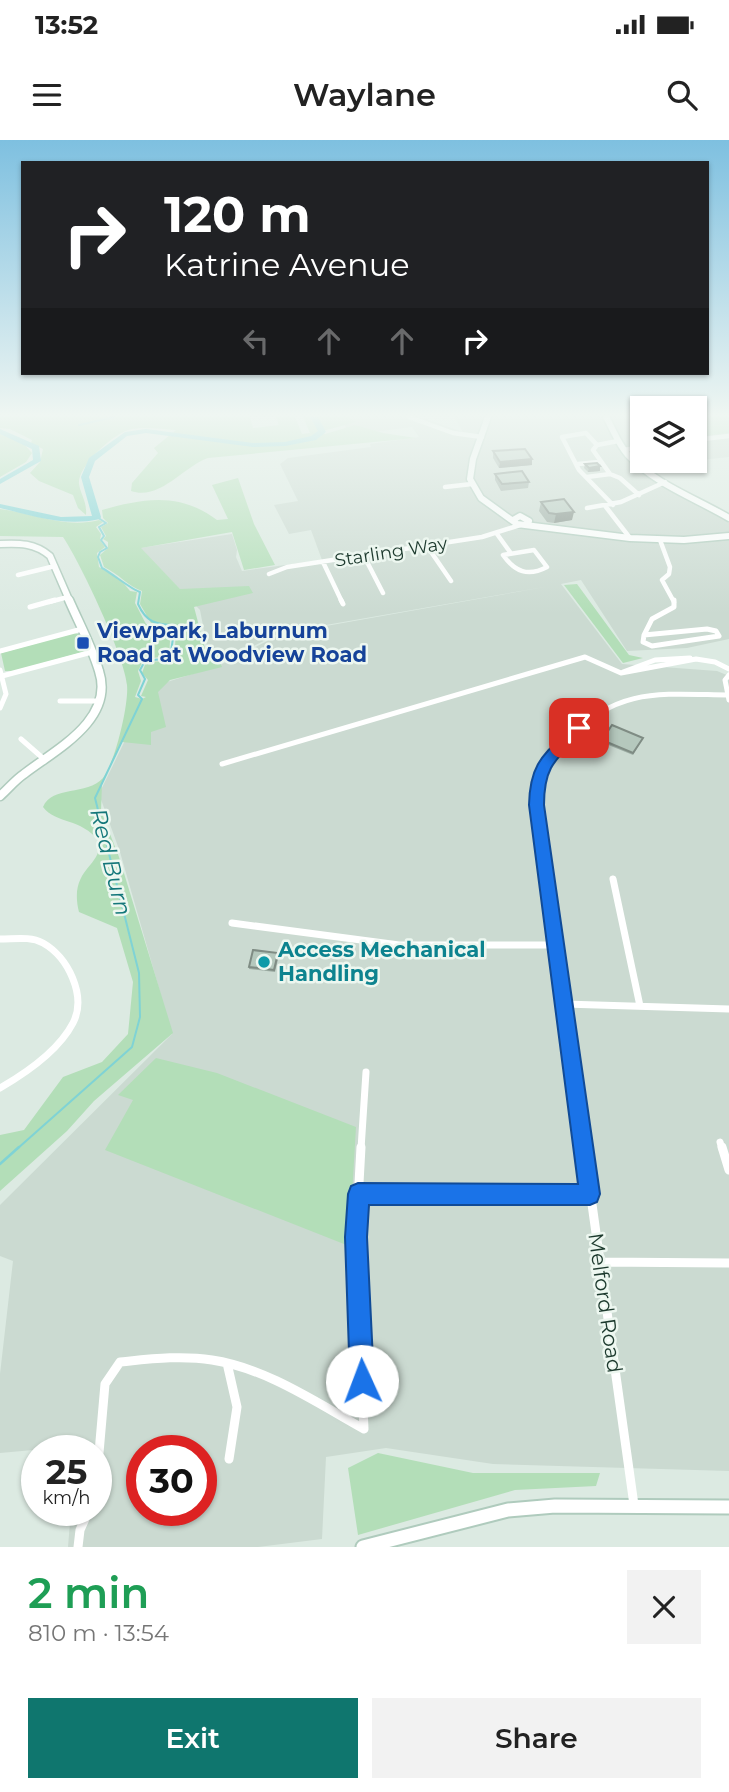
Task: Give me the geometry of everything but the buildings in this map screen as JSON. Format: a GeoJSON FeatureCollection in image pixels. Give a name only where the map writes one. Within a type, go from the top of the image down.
{"type":"FeatureCollection","features":[{"type":"Feature","properties":{"kind":"street"},"geometry":{"type":"LineString","coordinates":[[592,483],[613,505]]}},
{"type":"Feature","properties":{"kind":"street"},"geometry":{"type":"LineString","coordinates":[[625,483],[639,495]]}},
{"type":"Feature","properties":{"kind":"street"},"geometry":{"type":"LineString","coordinates":[[587,508],[613,505],[663,483]]}},
{"type":"Feature","properties":{"kind":"street"},"geometry":{"type":"LineString","coordinates":[[665,483],[729,518]]}},
{"type":"Feature","properties":{"kind":"street"},"geometry":{"type":"LineString","coordinates":[[445,487],[472,484],[488,505],[517,521],[540,526],[660,540],[729,536]]}},
{"type":"Feature","properties":{"kind":"street"},"geometry":{"type":"LineString","coordinates":[[606,507],[630,538]]}},
{"type":"Feature","properties":{"kind":"street","name":"Starling Way"},"geometry":{"type":"LineString","coordinates":[[269,573],[287,567],[497,534],[517,521]]}},
{"type":"Feature","properties":{"kind":"street"},"geometry":{"type":"LineString","coordinates":[[497,534],[510,552]]}},
{"type":"Feature","properties":{"kind":"street"},"geometry":{"type":"LineString","coordinates":[[644,635],[707,629],[716,631],[719,636],[652,646],[643,642],[644,635],[647,623],[658,611],[674,607],[674,600],[664,588],[662,580],[669,574],[670,567],[660,540]]}},
{"type":"Feature","properties":{"kind":"street"},"geometry":{"type":"LineString","coordinates":[[0,544],[24,543],[43,549],[55,566],[102,679],[99,701],[85,726],[63,748],[22,775],[0,796]]}},
{"type":"Feature","properties":{"kind":"street"},"geometry":{"type":"LineString","coordinates":[[427,546],[451,581]]}},
{"type":"Feature","properties":{"kind":"street"},"geometry":{"type":"LineString","coordinates":[[534,550],[547,566],[545,569],[520,573],[511,567],[503,555],[510,552],[534,550]]}},
{"type":"Feature","properties":{"kind":"street"},"geometry":{"type":"LineString","coordinates":[[364,556],[383,593]]}},
{"type":"Feature","properties":{"kind":"street"},"geometry":{"type":"LineString","coordinates":[[323,562],[342,604]]}},
{"type":"Feature","properties":{"kind":"street"},"geometry":{"type":"LineString","coordinates":[[18,575],[55,566]]}},
{"type":"Feature","properties":{"kind":"street"},"geometry":{"type":"LineString","coordinates":[[30,607],[68,597]]}},
{"type":"Feature","properties":{"kind":"street"},"geometry":{"type":"LineString","coordinates":[[0,651],[82,629]]}},
{"type":"Feature","properties":{"kind":"street"},"geometry":{"type":"LineString","coordinates":[[0,708],[7,697],[1,673],[92,652]]}},
{"type":"Feature","properties":{"kind":"street"},"geometry":{"type":"LineString","coordinates":[[222,764],[585,657],[621,673],[696,659],[715,662],[729,669]]}},
{"type":"Feature","properties":{"kind":"street"},"geometry":{"type":"LineString","coordinates":[[728,697],[725,680],[729,675]]}},
{"type":"Feature","properties":{"kind":"street","name":"Melford Road"},"geometry":{"type":"LineString","coordinates":[[635,1507],[537,805],[537,781],[544,763],[590,717],[621,700],[640,697],[728,697]]}},
{"type":"Feature","properties":{"kind":"street"},"geometry":{"type":"LineString","coordinates":[[60,701],[99,701]]}},
{"type":"Feature","properties":{"kind":"street"},"geometry":{"type":"LineString","coordinates":[[20,739],[44,760]]}},
{"type":"Feature","properties":{"kind":"street"},"geometry":{"type":"LineString","coordinates":[[613,878],[640,1006]]}},
{"type":"Feature","properties":{"kind":"street"},"geometry":{"type":"LineString","coordinates":[[232,923],[399,945],[556,945]]}},
{"type":"Feature","properties":{"kind":"street"},"geometry":{"type":"LineString","coordinates":[[0,939],[33,939],[60,955],[79,998],[75,1021],[55,1045],[18,1078],[0,1088]]}},
{"type":"Feature","properties":{"kind":"street"},"geometry":{"type":"LineString","coordinates":[[564,1004],[729,1009]]}},
{"type":"Feature","properties":{"kind":"street"},"geometry":{"type":"LineString","coordinates":[[100,1435],[104,1384],[120,1362],[176,1357],[228,1363],[287,1389],[364,1429],[356,1237],[366,1072]]}},
{"type":"Feature","properties":{"kind":"street"},"geometry":{"type":"LineString","coordinates":[[720,1142],[729,1170]]}},
{"type":"Feature","properties":{"kind":"street"},"geometry":{"type":"LineString","coordinates":[[358,1194],[590,1194]]}},
{"type":"Feature","properties":{"kind":"street"},"geometry":{"type":"LineString","coordinates":[[599,1262],[729,1263]]}},
{"type":"Feature","properties":{"kind":"street"},"geometry":{"type":"LineString","coordinates":[[228,1363],[237,1407],[229,1459]]}},
{"type":"Feature","properties":{"kind":"street"},"geometry":{"type":"LineString","coordinates":[[363,1547],[416,1541],[508,1510],[555,1506],[729,1507]]}},
{"type":"Feature","properties":{"kind":"street"},"geometry":{"type":"LineString","coordinates":[[78,1547],[82,1526]]}},
{"type":"Feature","properties":{"kind":"shaded area"},"geometry":{"type":"Polygon","coordinates":[[[289,483],[664,483],[679,489],[729,523],[729,639],[687,648],[627,651],[581,580],[561,584],[622,664],[717,671],[729,676],[729,1471],[493,1464],[386,1448],[326,1457],[322,1539],[258,1547],[68,1547],[70,1526],[112,1526],[112,1435],[21,1435],[21,1451],[0,1453],[0,1374],[13,1261],[0,1256],[0,1205],[172,1034],[120,852],[99,794],[151,687],[218,666],[281,634],[550,586],[280,633],[211,667],[200,610],[140,548],[232,534],[237,550],[236,557],[242,571],[322,560],[311,530],[289,534],[274,505],[298,501],[289,483]]]}},
{"type":"Feature","properties":{"kind":"green space"},"geometry":{"type":"Polygon","coordinates":[[[43,483],[79,483],[86,515],[78,508],[73,495],[43,483]]]}},
{"type":"Feature","properties":{"kind":"green space"},"geometry":{"type":"Polygon","coordinates":[[[132,483],[168,483],[142,493],[131,491],[132,483]]]}},
{"type":"Feature","properties":{"kind":"green space"},"geometry":{"type":"Polygon","coordinates":[[[240,483],[254,524],[275,565],[244,570],[232,532],[141,548],[180,589],[249,586],[253,593],[194,607],[207,656],[217,656],[222,667],[170,680],[158,692],[166,727],[151,732],[151,745],[122,742],[102,784],[101,811],[119,857],[173,1033],[94,1101],[67,1131],[0,1191],[0,1135],[24,1130],[63,1077],[102,1062],[128,1034],[133,982],[117,928],[79,912],[78,886],[96,857],[99,841],[84,828],[55,816],[43,807],[54,796],[96,784],[108,770],[126,705],[127,685],[119,654],[101,610],[63,537],[0,536],[0,509],[62,522],[103,522],[96,527],[105,547],[97,553],[99,567],[121,580],[130,591],[137,592],[135,603],[146,624],[171,626],[169,656],[144,659],[138,671],[141,681],[135,697],[142,699],[146,697],[141,696],[148,680],[142,673],[146,662],[170,661],[175,648],[176,625],[151,623],[140,604],[142,591],[104,567],[100,555],[108,548],[108,542],[103,539],[106,536],[101,527],[108,523],[103,518],[102,510],[147,501],[175,501],[203,511],[217,520],[228,519],[212,485],[240,483]]]}},
{"type":"Feature","properties":{"kind":"green space"},"geometry":{"type":"Polygon","coordinates":[[[577,584],[629,655],[643,658],[623,663],[564,585],[577,584]]]}},
{"type":"Feature","properties":{"kind":"green space"},"geometry":{"type":"Polygon","coordinates":[[[74,633],[79,634],[85,650],[83,652],[14,671],[5,671],[1,653],[74,633]]]}},
{"type":"Feature","properties":{"kind":"green space"},"geometry":{"type":"Polygon","coordinates":[[[156,1058],[217,1073],[356,1127],[349,1246],[105,1150],[133,1100],[118,1095],[156,1058]]]}},
{"type":"Feature","properties":{"kind":"green space"},"geometry":{"type":"Polygon","coordinates":[[[378,1453],[473,1473],[600,1473],[596,1486],[515,1490],[358,1535],[348,1468],[378,1453]]]}},
{"type":"Feature","properties":{"kind":"waterway"},"geometry":{"type":"LineString","coordinates":[[0,506],[36,515],[86,520],[97,517],[87,483]]}},
{"type":"Feature","properties":{"kind":"waterway","name":"Red Burn"},"geometry":{"type":"LineString","coordinates":[[17,1149],[132,1047],[140,1017],[139,973],[95,798],[142,699],[138,695],[145,679],[140,670],[145,661],[170,658],[175,625],[148,619],[138,604],[140,592],[102,568],[98,557],[100,552],[107,548],[101,540],[104,536],[99,527],[106,523],[97,517]]}},
{"type":"Feature","properties":{"kind":"waterway","name":"Red Burn"},"geometry":{"type":"LineString","coordinates":[[0,1164],[19,1147]]}},
{"type":"Feature","properties":{"kind":"place","name":"Viewpark, Laburnum Road at Woodview Road"},"geometry":{"type":"Point","coordinates":[83,643]}},
{"type":"Feature","properties":{"kind":"place","name":"Access Mechanical Handling"},"geometry":{"type":"Point","coordinates":[264,962]}},
{"type":"Feature","properties":{"kind":"route"},"geometry":{"type":"LineString","coordinates":[[362,1381],[356,1237],[358,1194],[590,1194],[537,805],[537,781],[544,763],[579,728]]}}]}
